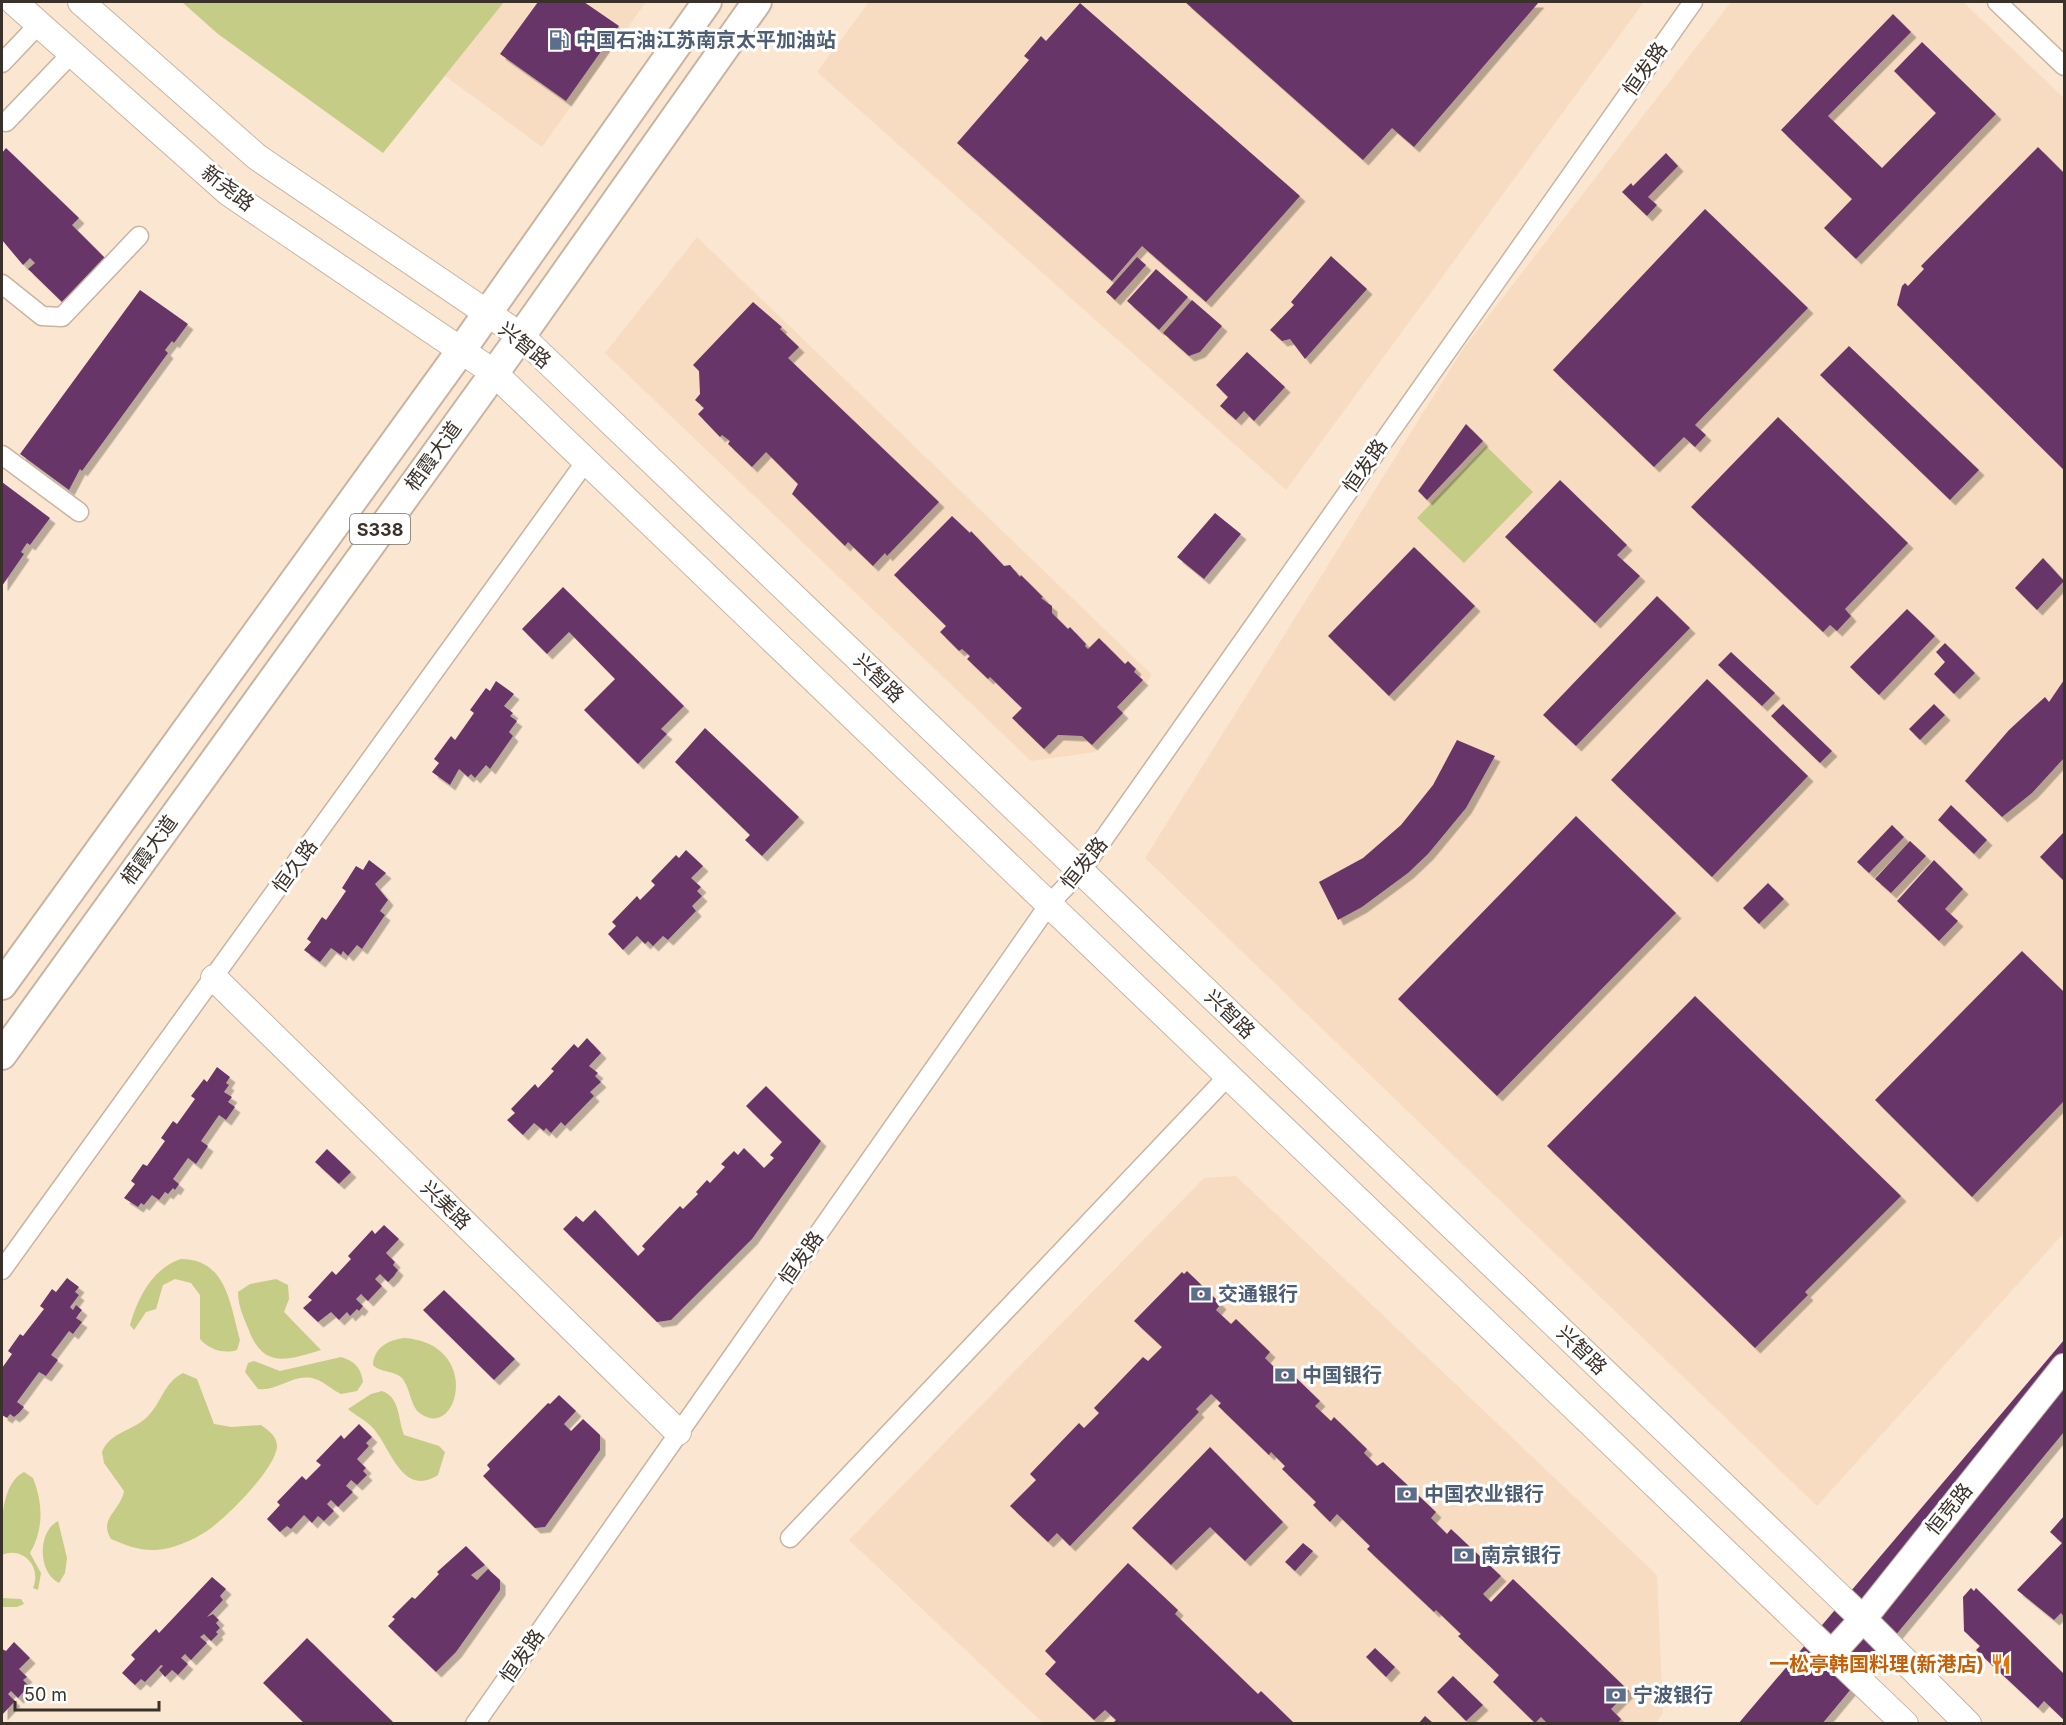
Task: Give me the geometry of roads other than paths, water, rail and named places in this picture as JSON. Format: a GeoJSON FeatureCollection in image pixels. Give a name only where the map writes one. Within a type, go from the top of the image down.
{"type":"FeatureCollection","features":[{"type":"Feature","properties":{"kind":"main road","name":"新尧路"},"geometry":{"type":"LineString","coordinates":[[14,2],[229,193],[460,352]]}},
{"type":"Feature","properties":{"kind":"main road"},"geometry":{"type":"LineString","coordinates":[[81,2],[257,158],[484,314]]}},
{"type":"Feature","properties":{"kind":"main road","name":"栖霞大道"},"geometry":{"type":"LineString","coordinates":[[2,984],[460,352],[484,314],[707,2]]}},
{"type":"Feature","properties":{"kind":"main road","name":"栖霞大道"},"geometry":{"type":"LineString","coordinates":[[2,1055],[520,336],[757,2]]}},
{"type":"Feature","properties":{"kind":"main road","name":"兴智路"},"geometry":{"type":"LineString","coordinates":[[484,314],[520,336],[1863,1619],[1968,1724]]}},
{"type":"Feature","properties":{"kind":"main road","name":"兴智路"},"geometry":{"type":"LineString","coordinates":[[460,352],[493,372],[1833,1652],[1905,1724]]}},
{"type":"Feature","properties":{"kind":"main road","name":"兴美路"},"geometry":{"type":"LineString","coordinates":[[214,978],[678,1432]]}},
{"type":"Feature","properties":{"kind":"main road","name":"恒竞路"},"geometry":{"type":"LineString","coordinates":[[1833,1652],[1863,1619],[2064,1367]]}},
{"type":"Feature","properties":{"kind":"street","name":"恒发路"},"geometry":{"type":"LineString","coordinates":[[475,1724],[1050,903],[1081,871],[1692,2]]}},
{"type":"Feature","properties":{"kind":"street"},"geometry":{"type":"LineString","coordinates":[[1997,2],[2064,66]]}},
{"type":"Feature","properties":{"kind":"street"},"geometry":{"type":"LineString","coordinates":[[2,63],[39,24]]}},
{"type":"Feature","properties":{"kind":"street"},"geometry":{"type":"LineString","coordinates":[[6,122],[72,53]]}},
{"type":"Feature","properties":{"kind":"street"},"geometry":{"type":"LineString","coordinates":[[2,284],[42,316],[62,317],[139,236]]}},
{"type":"Feature","properties":{"kind":"street"},"geometry":{"type":"LineString","coordinates":[[2,455],[80,512]]}},
{"type":"Feature","properties":{"kind":"street","name":"恒久路"},"geometry":{"type":"LineString","coordinates":[[2,1270],[586,461]]}},
{"type":"Feature","properties":{"kind":"street"},"geometry":{"type":"LineString","coordinates":[[790,1538],[1229,1075]]}},
{"type":"Feature","properties":{"kind":"place","name":"中国石油江苏南京太平加油站"},"geometry":{"type":"Point","coordinates":[559,40]}},
{"type":"Feature","properties":{"kind":"place","name":"交通银行"},"geometry":{"type":"Point","coordinates":[1201,1294]}},
{"type":"Feature","properties":{"kind":"place","name":"中国银行"},"geometry":{"type":"Point","coordinates":[1285,1375]}},
{"type":"Feature","properties":{"kind":"place","name":"中国农业银行"},"geometry":{"type":"Point","coordinates":[1407,1494]}},
{"type":"Feature","properties":{"kind":"place","name":"南京银行"},"geometry":{"type":"Point","coordinates":[1464,1555]}},
{"type":"Feature","properties":{"kind":"place","name":"一松亭韩国料理(新港店)"},"geometry":{"type":"Point","coordinates":[2001,1664]}},
{"type":"Feature","properties":{"kind":"place","name":"宁波银行"},"geometry":{"type":"Point","coordinates":[1616,1695]}}]}
